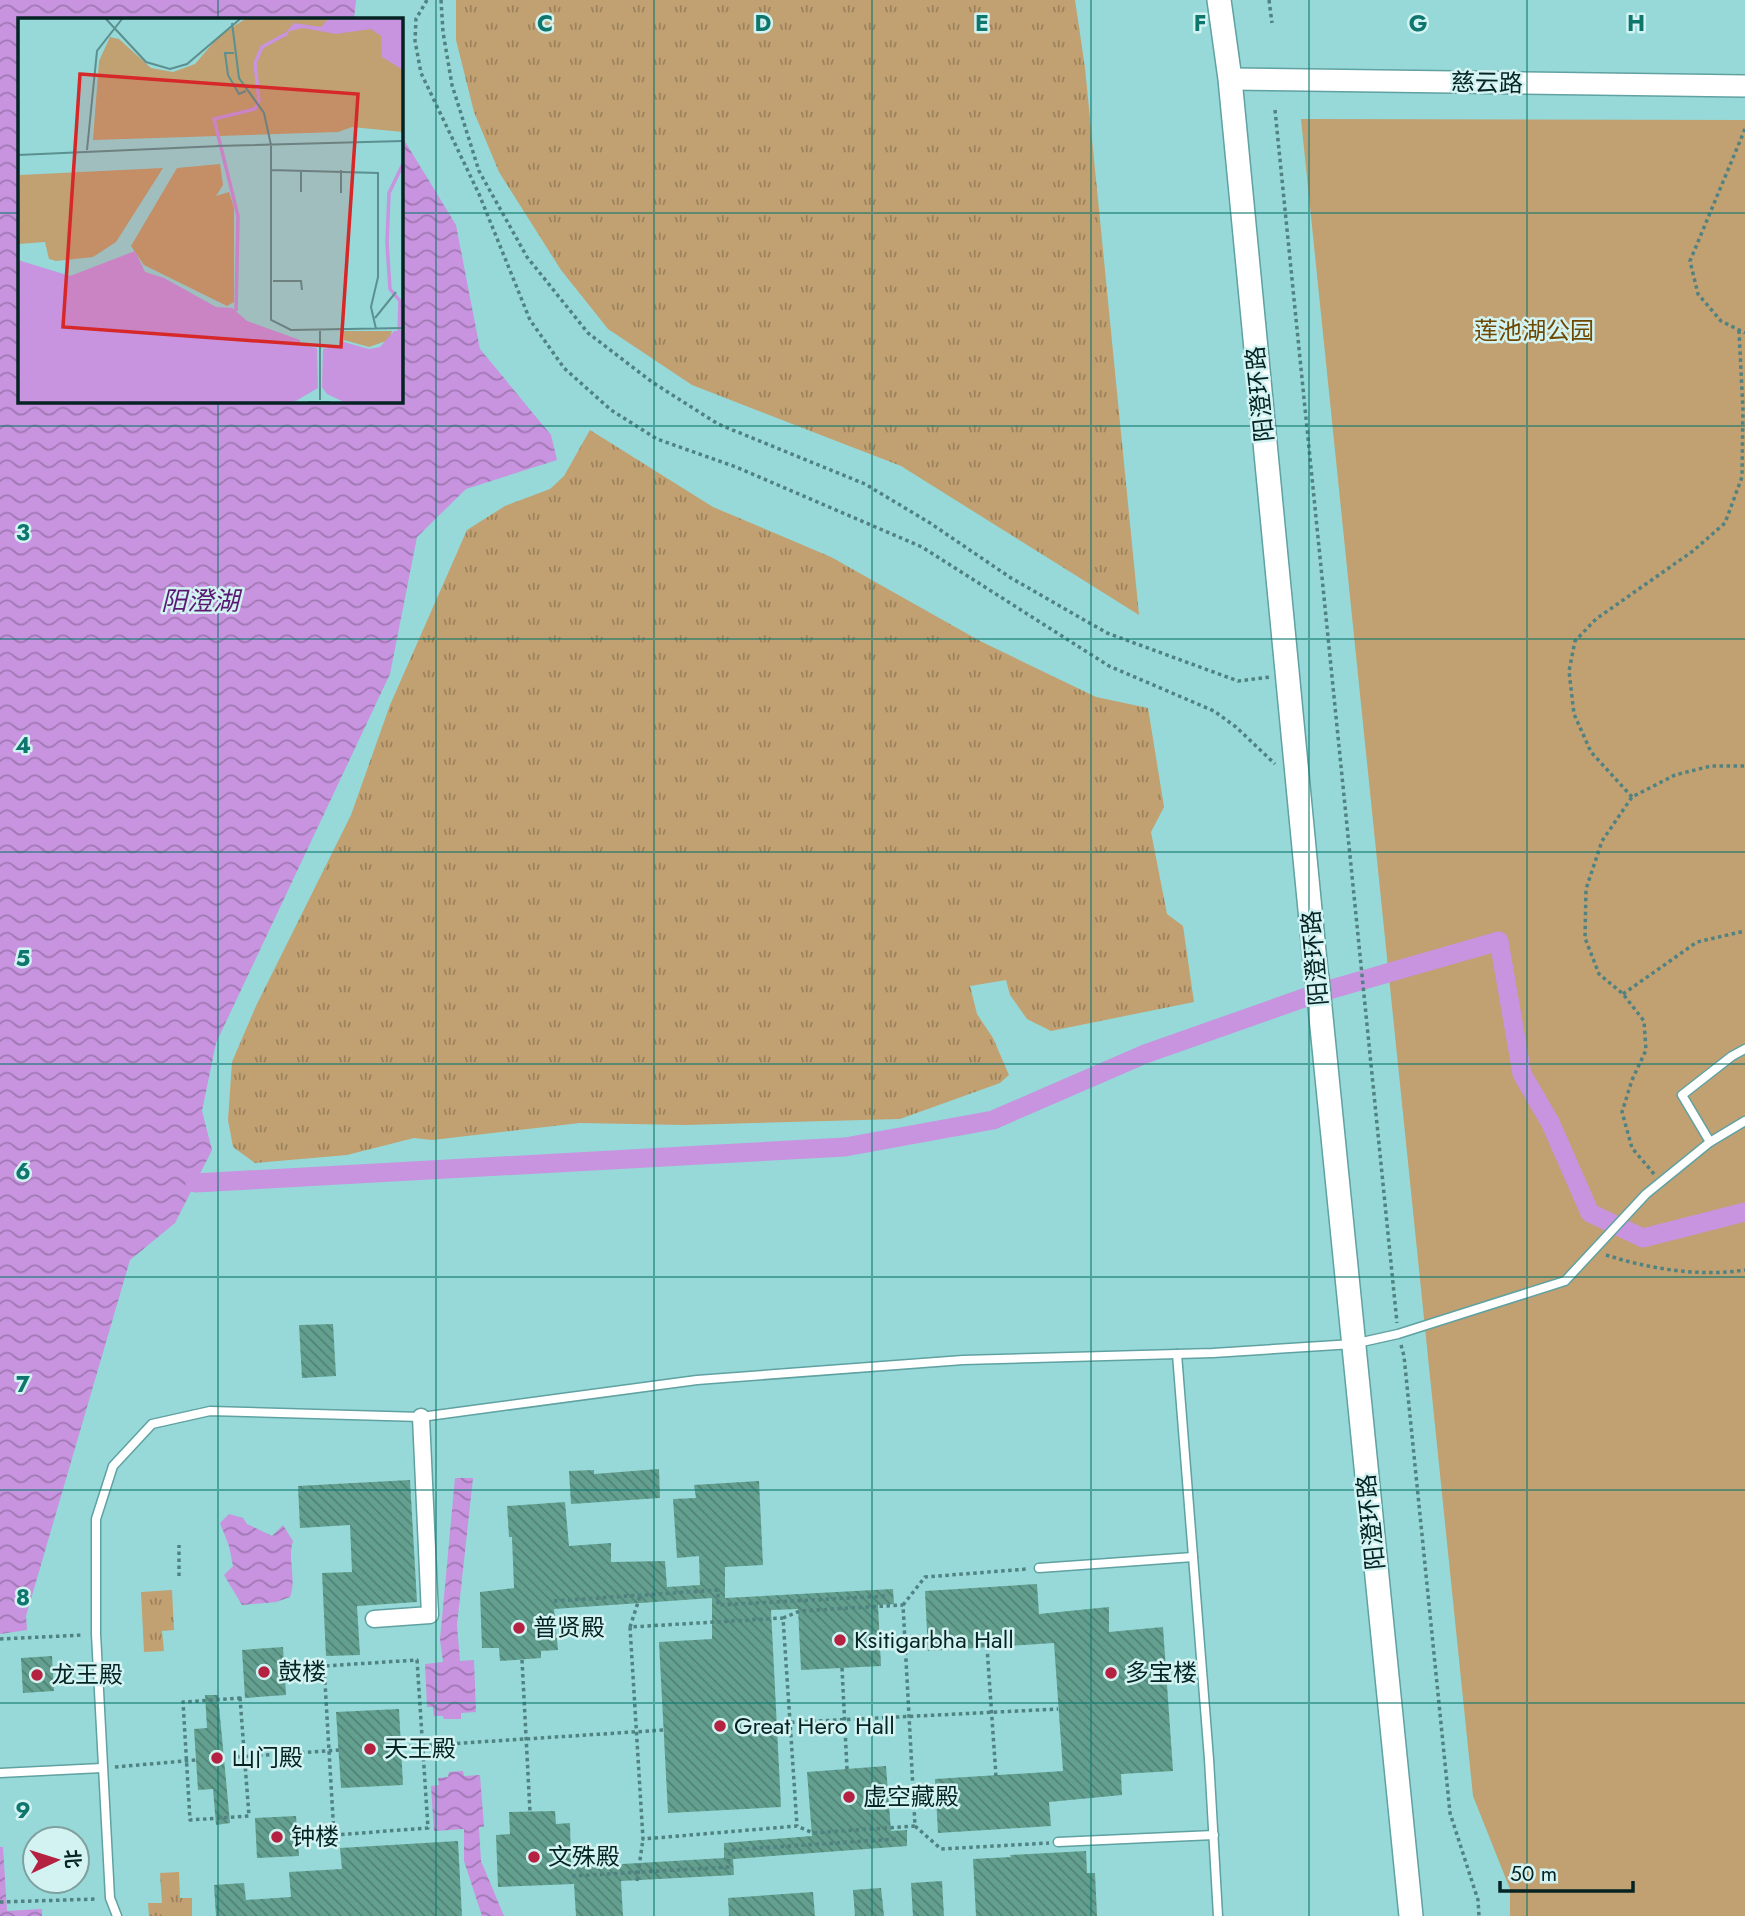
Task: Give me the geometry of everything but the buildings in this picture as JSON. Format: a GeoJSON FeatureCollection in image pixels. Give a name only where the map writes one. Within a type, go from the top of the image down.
{"type":"FeatureCollection","features":[{"type":"Feature","properties":{"kind":"main road","name":"阳澄环路"},"geometry":{"type":"LineString","coordinates":[[1219,0],[1230,79],[1411,1916]]}},
{"type":"Feature","properties":{"kind":"street","name":"慈云路"},"geometry":{"type":"LineString","coordinates":[[1230,79],[1745,86]]}},
{"type":"Feature","properties":{"kind":"street"},"geometry":{"type":"LineString","coordinates":[[374,1619],[430,1615],[421,1417]]}},
{"type":"Feature","properties":{"kind":"lane"},"geometry":{"type":"LineString","coordinates":[[1710,1142],[1682,1095],[1745,1049]]}},
{"type":"Feature","properties":{"kind":"lane"},"geometry":{"type":"LineString","coordinates":[[117,1916],[110,1898],[102,1768],[96,1634],[96,1519],[113,1466],[152,1424],[211,1411],[421,1417],[697,1380],[963,1360],[1177,1354],[1353,1343],[1398,1334],[1564,1281],[1637,1203],[1710,1142],[1745,1121]]}},
{"type":"Feature","properties":{"kind":"lane"},"geometry":{"type":"LineString","coordinates":[[1177,1354],[1218,1916]]}},
{"type":"Feature","properties":{"kind":"lane"},"geometry":{"type":"LineString","coordinates":[[1039,1569],[1193,1557]]}},
{"type":"Feature","properties":{"kind":"lane"},"geometry":{"type":"LineString","coordinates":[[0,1773],[102,1768]]}},
{"type":"Feature","properties":{"kind":"lane"},"geometry":{"type":"LineString","coordinates":[[1058,1842],[1214,1835]]}},
{"type":"Feature","properties":{"kind":"path"},"geometry":{"type":"LineString","coordinates":[[427,0],[416,19],[415,41],[421,73],[479,194],[530,320],[564,368],[611,410],[657,439],[736,467],[922,547],[1109,666],[1214,712],[1236,727],[1280,771]]}},
{"type":"Feature","properties":{"kind":"path"},"geometry":{"type":"LineString","coordinates":[[441,0],[443,32],[452,85],[479,171],[527,257],[588,332],[652,382],[718,424],[864,484],[930,523],[1022,585],[1107,633],[1238,681],[1288,675]]}},
{"type":"Feature","properties":{"kind":"path"},"geometry":{"type":"LineString","coordinates":[[1269,0],[1272,23]]}},
{"type":"Feature","properties":{"kind":"path"},"geometry":{"type":"LineString","coordinates":[[1275,110],[1398,1334],[1404,1356],[1450,1813],[1478,1900],[1479,1916]]}},
{"type":"Feature","properties":{"kind":"path"},"geometry":{"type":"LineString","coordinates":[[1745,129],[1690,261],[1698,295],[1721,321],[1745,333]]}},
{"type":"Feature","properties":{"kind":"path"},"geometry":{"type":"LineString","coordinates":[[1632,797],[1591,752],[1574,714],[1569,671],[1575,641],[1596,619],[1693,551],[1725,523],[1742,477],[1743,410],[1739,331]]}},
{"type":"Feature","properties":{"kind":"path"},"geometry":{"type":"LineString","coordinates":[[1661,1182],[1632,1148],[1622,1112],[1632,1080],[1646,1050],[1644,1021],[1623,994],[1599,974],[1585,938],[1586,889],[1602,841],[1632,797],[1675,775],[1711,766],[1745,766]]}},
{"type":"Feature","properties":{"kind":"path"},"geometry":{"type":"LineString","coordinates":[[1623,994],[1697,942],[1745,931]]}},
{"type":"Feature","properties":{"kind":"path"},"geometry":{"type":"LineString","coordinates":[[1596,1248],[1604,1255],[1660,1268],[1720,1274],[1745,1270]]}},
{"type":"Feature","properties":{"kind":"path"},"geometry":{"type":"LineString","coordinates":[[178,1576],[179,1545]]}},
{"type":"Feature","properties":{"kind":"path"},"geometry":{"type":"LineString","coordinates":[[1039,1569],[925,1577],[903,1605],[915,1826],[941,1849],[1058,1842]]}},
{"type":"Feature","properties":{"kind":"path"},"geometry":{"type":"LineString","coordinates":[[554,1601],[718,1590],[718,1605],[887,1596]]}},
{"type":"Feature","properties":{"kind":"path"},"geometry":{"type":"LineString","coordinates":[[637,1881],[643,1839],[630,1627],[640,1596]]}},
{"type":"Feature","properties":{"kind":"path"},"geometry":{"type":"LineString","coordinates":[[630,1627],[783,1618],[800,1611],[903,1605]]}},
{"type":"Feature","properties":{"kind":"path"},"geometry":{"type":"LineString","coordinates":[[783,1618],[797,1826]]}},
{"type":"Feature","properties":{"kind":"path"},"geometry":{"type":"LineString","coordinates":[[0,1639],[96,1634]]}},
{"type":"Feature","properties":{"kind":"path"},"geometry":{"type":"LineString","coordinates":[[987,1647],[996,1776]]}},
{"type":"Feature","properties":{"kind":"path"},"geometry":{"type":"LineString","coordinates":[[417,1660],[428,1828],[334,1835],[329,1751],[324,1665],[417,1660]]}},
{"type":"Feature","properties":{"kind":"path"},"geometry":{"type":"LineString","coordinates":[[522,1660],[530,1812]]}},
{"type":"Feature","properties":{"kind":"path"},"geometry":{"type":"LineString","coordinates":[[842,1668],[846,1769]]}},
{"type":"Feature","properties":{"kind":"path"},"geometry":{"type":"LineString","coordinates":[[240,1698],[244,1756],[249,1816],[190,1820],[183,1702],[240,1698]]}},
{"type":"Feature","properties":{"kind":"path"},"geometry":{"type":"LineString","coordinates":[[777,1723],[1058,1709]]}},
{"type":"Feature","properties":{"kind":"path"},"geometry":{"type":"LineString","coordinates":[[401,1747],[664,1730]]}},
{"type":"Feature","properties":{"kind":"path"},"geometry":{"type":"LineString","coordinates":[[238,1756],[338,1750]]}},
{"type":"Feature","properties":{"kind":"path"},"geometry":{"type":"LineString","coordinates":[[102,1768],[196,1760]]}},
{"type":"Feature","properties":{"kind":"path"},"geometry":{"type":"LineString","coordinates":[[643,1839],[797,1826],[813,1833],[915,1826]]}},
{"type":"Feature","properties":{"kind":"path"},"geometry":{"type":"LineString","coordinates":[[572,1876],[729,1867],[730,1850],[895,1839]]}},
{"type":"Feature","properties":{"kind":"path"},"geometry":{"type":"LineString","coordinates":[[0,1902],[110,1898]]}},
{"type":"Feature","properties":{"kind":"green space"},"geometry":{"type":"Polygon","coordinates":[[[456,0],[1075,0],[1085,68],[1139,615],[901,466],[692,385],[608,329],[561,270],[499,172],[474,112],[456,40],[456,0]]]}},
{"type":"Feature","properties":{"kind":"green space","name":"莲池湖公园"},"geometry":{"type":"Polygon","coordinates":[[[1301,119],[1745,120],[1745,1916],[1510,1916],[1510,1889],[1473,1796],[1301,119]]]}},
{"type":"Feature","properties":{"kind":"green space"},"geometry":{"type":"Polygon","coordinates":[[[590,430],[713,507],[831,557],[980,641],[1096,697],[1148,708],[1164,807],[1151,832],[1167,914],[1183,926],[1194,1002],[1051,1031],[1027,1019],[1010,995],[1006,980],[970,986],[977,1014],[993,1038],[1009,1075],[1000,1083],[900,1119],[685,1125],[580,1123],[432,1140],[414,1138],[347,1155],[255,1163],[233,1147],[228,1120],[232,1062],[256,1006],[351,815],[390,705],[467,530],[505,506],[550,489],[564,476],[590,430]]]}},
{"type":"Feature","properties":{"kind":"green space"},"geometry":{"type":"Polygon","coordinates":[[[172,1590],[174,1630],[162,1631],[164,1651],[144,1652],[141,1592],[172,1590]]]}},
{"type":"Feature","properties":{"kind":"green space"},"geometry":{"type":"Polygon","coordinates":[[[179,1872],[180,1898],[192,1898],[192,1916],[149,1916],[148,1903],[162,1903],[160,1873],[179,1872]]]}},
{"type":"Feature","properties":{"kind":"water","name":"阳澄湖"},"geometry":{"type":"Polygon","coordinates":[[[0,0],[356,0],[354,18],[18,18],[18,402],[402,402],[402,137],[456,225],[480,349],[551,435],[557,460],[466,489],[417,537],[390,674],[216,1043],[202,1111],[212,1150],[175,1223],[130,1260],[26,1616],[27,1630],[0,1634],[0,0]]]}},
{"type":"Feature","properties":{"kind":"water"},"geometry":{"type":"Polygon","coordinates":[[[455,1478],[473,1478],[457,1625],[460,1661],[474,1660],[476,1712],[461,1713],[461,1719],[444,1719],[443,1716],[434,1716],[433,1707],[427,1707],[425,1664],[443,1662],[440,1640],[455,1478]]]}},
{"type":"Feature","properties":{"kind":"water"},"geometry":{"type":"Polygon","coordinates":[[[229,1514],[243,1518],[247,1524],[272,1536],[283,1525],[293,1541],[293,1583],[290,1597],[276,1602],[242,1605],[224,1575],[233,1566],[220,1523],[229,1514]]]}},
{"type":"Feature","properties":{"kind":"water"},"geometry":{"type":"Polygon","coordinates":[[[463,1771],[464,1776],[480,1775],[484,1827],[479,1827],[481,1861],[504,1916],[482,1916],[464,1861],[464,1829],[434,1831],[431,1786],[439,1785],[438,1778],[448,1777],[449,1772],[463,1771]]]}},
{"type":"Feature","properties":{"kind":"water"},"geometry":{"type":"Polygon","coordinates":[[[0,1847],[3,1847],[7,1911],[42,1909],[42,1916],[0,1916],[0,1847]]]}},
{"type":"Feature","properties":{"kind":"waterway"},"geometry":{"type":"LineString","coordinates":[[195,1183],[845,1147],[993,1120],[1145,1054],[1318,993],[1499,941],[1522,1074],[1550,1122],[1590,1213],[1643,1238],[1745,1212]]}},
{"type":"Feature","properties":{"kind":"place","name":"普贤殿"},"geometry":{"type":"Point","coordinates":[519,1628]}},
{"type":"Feature","properties":{"kind":"place","name":"Ksitigarbha Hall"},"geometry":{"type":"Point","coordinates":[840,1640]}},
{"type":"Feature","properties":{"kind":"place","name":"鼓楼"},"geometry":{"type":"Point","coordinates":[264,1672]}},
{"type":"Feature","properties":{"kind":"place","name":"多宝楼"},"geometry":{"type":"Point","coordinates":[1111,1673]}},
{"type":"Feature","properties":{"kind":"place","name":"龙王殿"},"geometry":{"type":"Point","coordinates":[37,1675]}},
{"type":"Feature","properties":{"kind":"place","name":"Great Hero Hall"},"geometry":{"type":"Point","coordinates":[720,1726]}},
{"type":"Feature","properties":{"kind":"place","name":"天王殿"},"geometry":{"type":"Point","coordinates":[370,1749]}},
{"type":"Feature","properties":{"kind":"place","name":"山门殿"},"geometry":{"type":"Point","coordinates":[217,1758]}},
{"type":"Feature","properties":{"kind":"place","name":"虚空藏殿"},"geometry":{"type":"Point","coordinates":[849,1797]}},
{"type":"Feature","properties":{"kind":"place","name":"钟楼"},"geometry":{"type":"Point","coordinates":[277,1837]}},
{"type":"Feature","properties":{"kind":"place","name":"文殊殿"},"geometry":{"type":"Point","coordinates":[534,1857]}}]}
